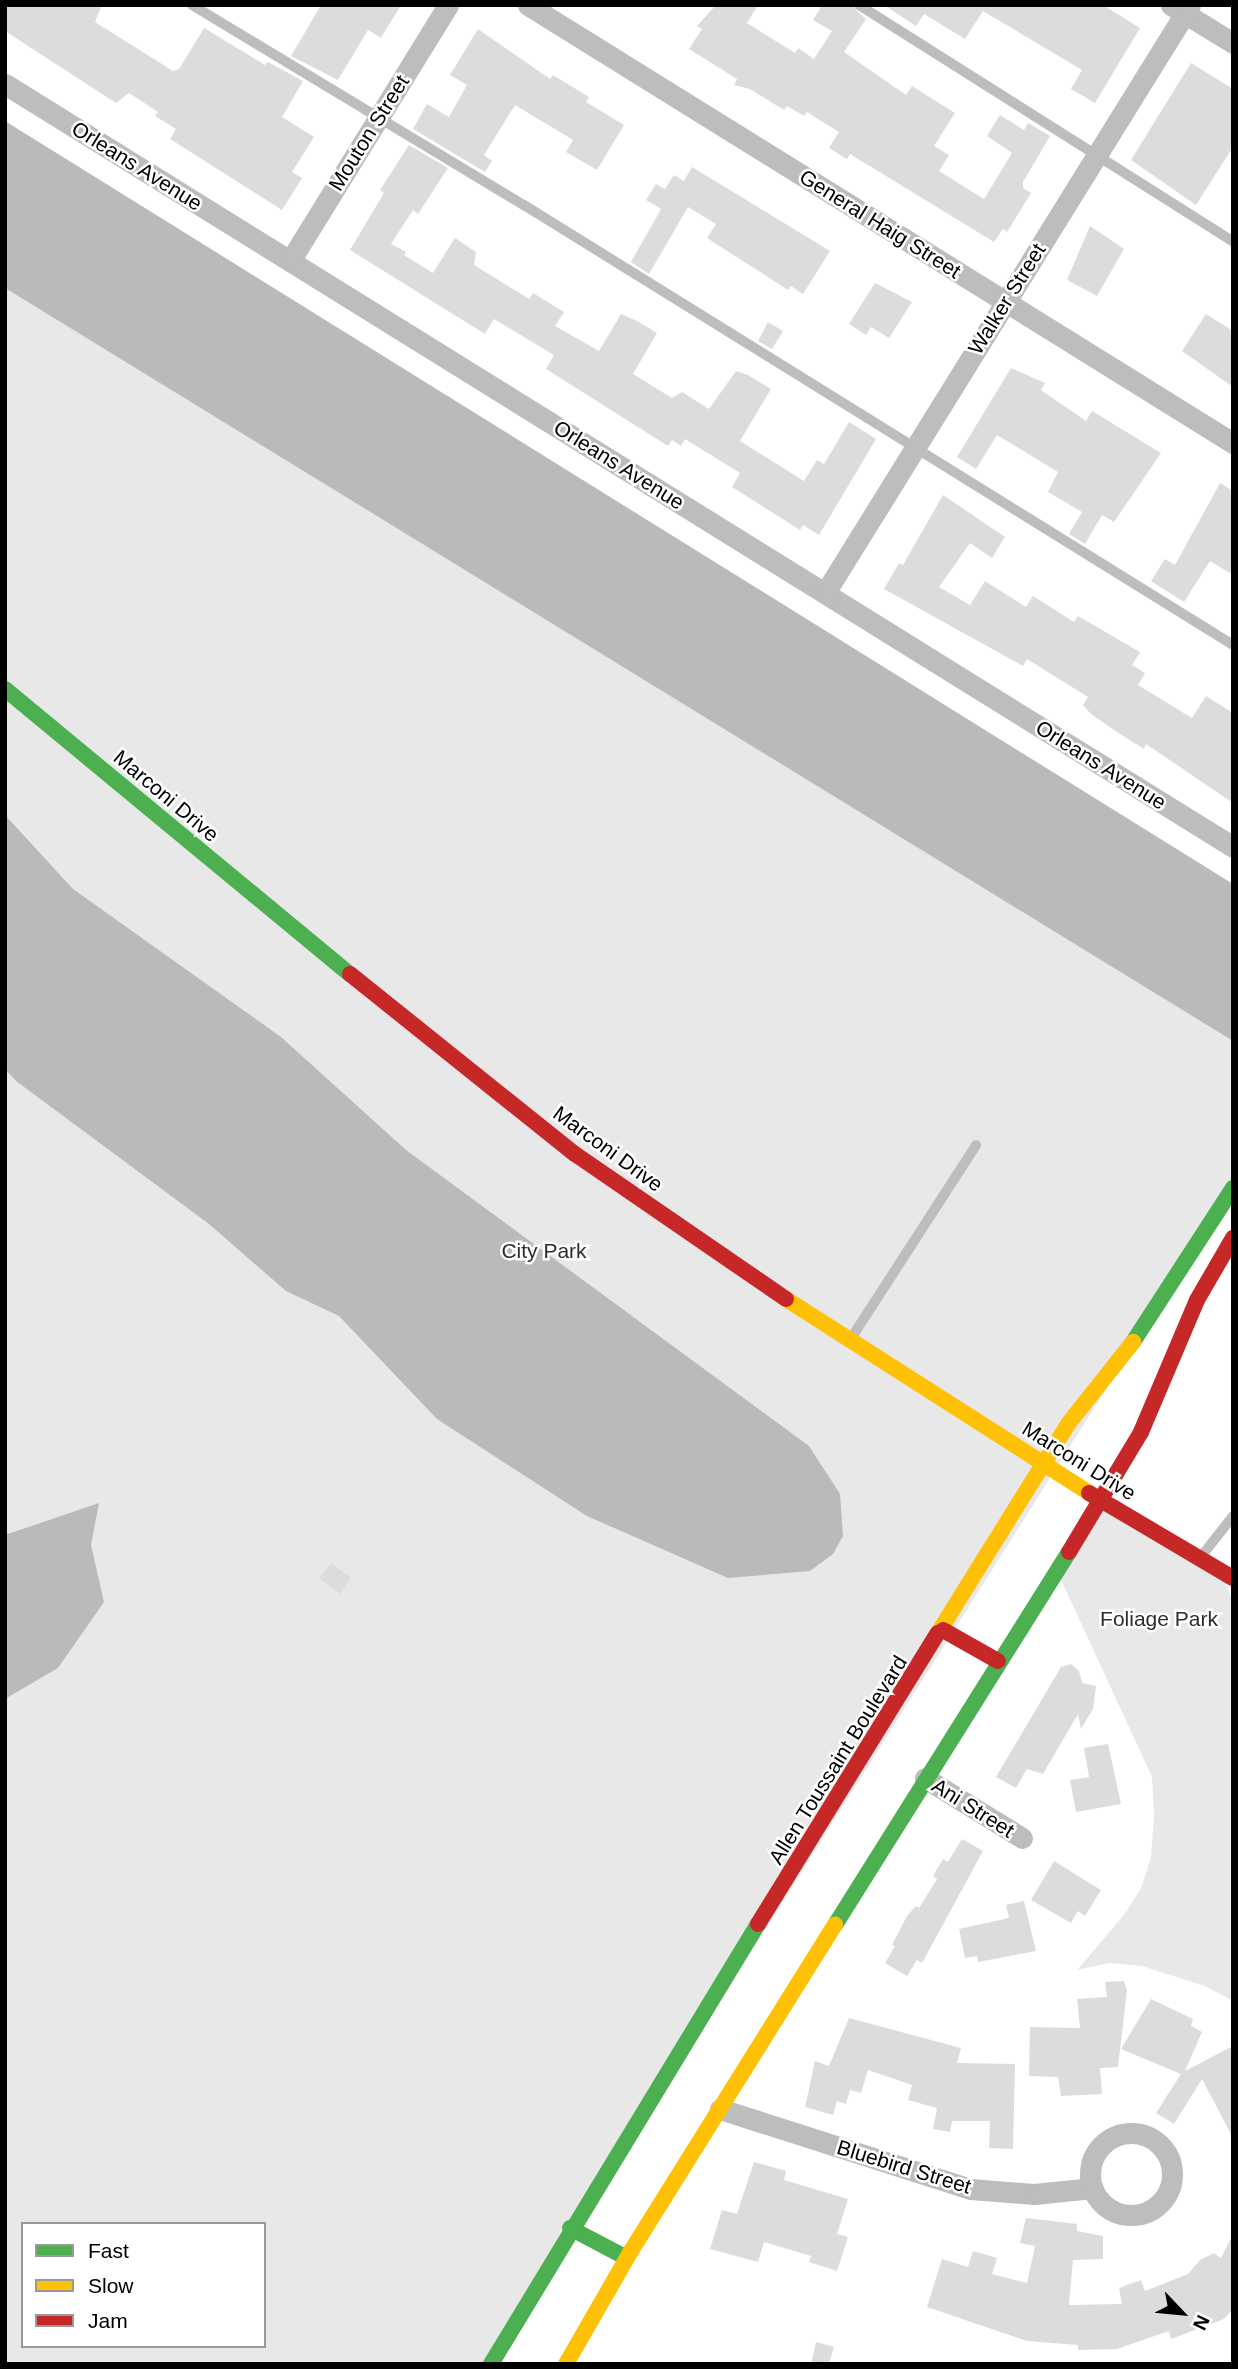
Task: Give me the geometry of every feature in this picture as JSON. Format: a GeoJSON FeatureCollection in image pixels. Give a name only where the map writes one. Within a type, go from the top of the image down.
{"type":"FeatureCollection","features":[{"type":"Feature","properties":{"kind":"main road","name":"Marconi Drive"},"geometry":{"type":"LineString","coordinates":[[5,689],[297,932],[575,1154],[848,1342],[1043,1466],[1233,1578]]}},
{"type":"Feature","properties":{"kind":"main road","name":"Allen Toussaint Boulevard"},"geometry":{"type":"LineString","coordinates":[[491,2364],[570,2228],[1043,1466],[1101,1379],[1177,1281],[1233,1188]]}},
{"type":"Feature","properties":{"kind":"main road"},"geometry":{"type":"LineString","coordinates":[[566,2364],[627,2258],[998,1661],[1101,1501],[1141,1432],[1197,1300],[1233,1238]]}},
{"type":"Feature","properties":{"kind":"main road"},"geometry":{"type":"LineString","coordinates":[[943,1630],[998,1661]]}},
{"type":"Feature","properties":{"kind":"main road"},"geometry":{"type":"LineString","coordinates":[[570,2228],[627,2258]]}},
{"type":"Feature","properties":{"kind":"street","name":"Mouton Street"},"geometry":{"type":"LineString","coordinates":[[290,261],[448,5]]}},
{"type":"Feature","properties":{"kind":"street","name":"General Haig Street"},"geometry":{"type":"LineString","coordinates":[[528,5],[1233,443]]}},
{"type":"Feature","properties":{"kind":"street","name":"Walker Street"},"geometry":{"type":"LineString","coordinates":[[825,593],[1096,157],[1182,8]]}},
{"type":"Feature","properties":{"kind":"street"},"geometry":{"type":"LineString","coordinates":[[1182,8],[1233,43]]}},
{"type":"Feature","properties":{"kind":"street","name":"Orleans Avenue"},"geometry":{"type":"LineString","coordinates":[[5,84],[1233,847]]}},
{"type":"Feature","properties":{"kind":"street","name":"Ani Street"},"geometry":{"type":"LineString","coordinates":[[925,1778],[1022,1839]]}},
{"type":"Feature","properties":{"kind":"street","name":"Bluebird Street"},"geometry":{"type":"LineString","coordinates":[[720,2109],[971,2189],[1034,2193],[1093,2188]]}},
{"type":"Feature","properties":{"kind":"lane"},"geometry":{"type":"LineString","coordinates":[[192,5],[377,120],[524,205],[1233,645]]}},
{"type":"Feature","properties":{"kind":"lane"},"geometry":{"type":"LineString","coordinates":[[859,5],[1096,157],[1233,240]]}},
{"type":"Feature","properties":{"kind":"lane"},"geometry":{"type":"LineString","coordinates":[[848,1342],[976,1146]]}},
{"type":"Feature","properties":{"kind":"lane"},"geometry":{"type":"LineString","coordinates":[[1200,1559],[1233,1516]]}},
{"type":"Feature","properties":{"kind":"green space","name":"City Park"},"geometry":{"type":"Polygon","coordinates":[[[5,288],[1233,1041],[1233,1188],[491,2364],[5,2364],[5,288]]]}},
{"type":"Feature","properties":{"kind":"green space","name":"Foliage Park"},"geometry":{"type":"Polygon","coordinates":[[[1101,1501],[1222,1572],[1233,1603],[1233,2001],[1205,1986],[1142,1966],[1109,1963],[1077,1970],[1124,1915],[1141,1888],[1151,1857],[1154,1815],[1152,1777],[1056,1569],[1101,1501]]]}},
{"type":"Feature","properties":{"kind":"shaded area"},"geometry":{"type":"Polygon","coordinates":[[[5,121],[1233,884],[1233,1041],[5,288],[5,121]]]}},
{"type":"Feature","properties":{"kind":"shaded area"},"geometry":{"type":"Polygon","coordinates":[[[5,815],[73,889],[281,1037],[406,1150],[809,1446],[840,1494],[843,1536],[833,1554],[810,1571],[728,1578],[587,1516],[437,1419],[339,1316],[286,1291],[209,1224],[16,1081],[5,1069],[5,815]]]}},
{"type":"Feature","properties":{"kind":"shaded area"},"geometry":{"type":"Polygon","coordinates":[[[99,1503],[91,1545],[104,1602],[58,1668],[5,1699],[5,1535],[99,1503]]]}},
{"type":"Feature","properties":{"kind":"building"},"geometry":{"type":"Polygon","coordinates":[[[5,5],[102,5],[95,22],[173,71],[179,69],[204,28],[265,65],[268,62],[303,81],[282,117],[314,137],[292,172],[302,178],[282,210],[170,139],[176,129],[155,116],[158,112],[129,93],[116,103],[5,31],[5,5]]]}},
{"type":"Feature","properties":{"kind":"building"},"geometry":{"type":"Polygon","coordinates":[[[321,5],[401,5],[381,38],[368,30],[338,80],[291,56],[321,5]]]}},
{"type":"Feature","properties":{"kind":"building"},"geometry":{"type":"Polygon","coordinates":[[[716,5],[758,5],[747,23],[795,53],[798,48],[814,59],[832,31],[813,20],[822,5],[851,5],[866,19],[844,52],[906,95],[912,86],[955,113],[934,146],[949,155],[939,171],[984,199],[1012,153],[987,136],[1000,115],[1024,130],[1028,123],[1050,136],[1023,182],[1023,188],[1031,193],[1007,232],[1003,229],[994,242],[850,154],[847,159],[829,148],[839,132],[807,112],[804,116],[787,106],[784,110],[750,89],[734,85],[737,79],[689,49],[702,29],[697,26],[716,5]]]}},
{"type":"Feature","properties":{"kind":"building"},"geometry":{"type":"Polygon","coordinates":[[[884,5],[1103,5],[1140,28],[1095,103],[1071,89],[1082,70],[983,11],[965,39],[924,14],[916,26],[884,5]]]}},
{"type":"Feature","properties":{"kind":"building"},"geometry":{"type":"Polygon","coordinates":[[[478,29],[550,79],[553,75],[589,97],[586,102],[624,125],[597,170],[566,152],[573,140],[515,105],[484,155],[492,161],[485,172],[413,129],[427,104],[449,117],[467,85],[450,75],[478,29]]]}},
{"type":"Feature","properties":{"kind":"building"},"geometry":{"type":"Polygon","coordinates":[[[1191,63],[1233,89],[1233,147],[1196,205],[1131,160],[1191,63]]]}},
{"type":"Feature","properties":{"kind":"building"},"geometry":{"type":"Polygon","coordinates":[[[409,145],[448,168],[418,214],[413,210],[391,244],[406,252],[404,255],[433,273],[455,238],[476,252],[474,265],[529,299],[533,293],[564,312],[555,326],[599,351],[621,314],[639,322],[657,333],[633,374],[672,398],[682,392],[709,409],[736,371],[748,375],[771,389],[740,441],[804,481],[817,460],[824,464],[849,422],[876,439],[819,535],[803,525],[800,530],[732,487],[740,473],[685,439],[681,446],[672,440],[668,446],[546,369],[554,355],[494,319],[485,334],[350,250],[384,193],[380,190],[409,145]]]}},
{"type":"Feature","properties":{"kind":"building"},"geometry":{"type":"Polygon","coordinates":[[[692,167],[830,251],[803,294],[791,286],[788,290],[707,238],[716,224],[688,207],[649,274],[631,262],[661,209],[646,200],[656,184],[665,189],[674,175],[684,181],[692,167]]]}},
{"type":"Feature","properties":{"kind":"building"},"geometry":{"type":"Polygon","coordinates":[[[1090,226],[1124,249],[1097,296],[1067,280],[1090,226]]]}},
{"type":"Feature","properties":{"kind":"building"},"geometry":{"type":"Polygon","coordinates":[[[875,283],[912,302],[889,338],[871,327],[866,335],[849,324],[875,283]]]}},
{"type":"Feature","properties":{"kind":"building"},"geometry":{"type":"Polygon","coordinates":[[[1206,314],[1233,331],[1233,387],[1182,351],[1206,314]]]}},
{"type":"Feature","properties":{"kind":"building"},"geometry":{"type":"Polygon","coordinates":[[[768,322],[783,331],[772,349],[758,341],[768,322]]]}},
{"type":"Feature","properties":{"kind":"building"},"geometry":{"type":"Polygon","coordinates":[[[1011,368],[1045,383],[1041,390],[1086,421],[1092,411],[1161,453],[1114,522],[1102,515],[1085,544],[1069,534],[1082,512],[1048,492],[1058,472],[997,435],[976,469],[957,457],[1011,368]]]}},
{"type":"Feature","properties":{"kind":"building"},"geometry":{"type":"Polygon","coordinates":[[[1220,483],[1233,491],[1233,575],[1210,561],[1184,602],[1151,581],[1165,559],[1175,565],[1220,483]]]}},
{"type":"Feature","properties":{"kind":"building"},"geometry":{"type":"Polygon","coordinates":[[[943,495],[1005,537],[992,558],[970,543],[939,587],[970,605],[985,581],[1026,607],[1033,596],[1074,622],[1078,616],[1140,652],[1132,665],[1145,673],[1138,685],[1192,718],[1206,696],[1233,713],[1233,803],[1146,744],[1144,749],[1091,714],[1083,705],[1088,697],[1027,659],[1023,666],[884,589],[899,563],[903,565],[943,495]]]}},
{"type":"Feature","properties":{"kind":"building"},"geometry":{"type":"Polygon","coordinates":[[[331,1563],[351,1578],[340,1594],[319,1578],[331,1563]]]}},
{"type":"Feature","properties":{"kind":"building"},"geometry":{"type":"Polygon","coordinates":[[[1071,1664],[1079,1671],[1082,1683],[1096,1686],[1093,1709],[1081,1729],[1078,1714],[1043,1774],[1027,1769],[1016,1788],[996,1777],[1061,1667],[1071,1664]]]}},
{"type":"Feature","properties":{"kind":"building"},"geometry":{"type":"Polygon","coordinates":[[[1108,1744],[1121,1804],[1076,1812],[1070,1780],[1089,1777],[1084,1748],[1108,1744]]]}},
{"type":"Feature","properties":{"kind":"building"},"geometry":{"type":"Polygon","coordinates":[[[962,1839],[983,1851],[922,1963],[917,1960],[907,1976],[885,1963],[895,1946],[892,1945],[907,1916],[916,1906],[919,1908],[937,1879],[933,1876],[943,1859],[948,1862],[962,1839]]]}},
{"type":"Feature","properties":{"kind":"building"},"geometry":{"type":"Polygon","coordinates":[[[1054,1861],[1101,1890],[1085,1916],[1078,1911],[1071,1923],[1031,1900],[1054,1861]]]}},
{"type":"Feature","properties":{"kind":"building"},"geometry":{"type":"Polygon","coordinates":[[[1024,1901],[1036,1951],[978,1962],[977,1956],[965,1958],[959,1929],[1009,1918],[1006,1905],[1024,1901]]]}},
{"type":"Feature","properties":{"kind":"building"},"geometry":{"type":"Polygon","coordinates":[[[1124,1981],[1127,1990],[1118,2067],[1100,2068],[1102,2094],[1061,2096],[1058,2077],[1029,2076],[1030,2027],[1080,2028],[1077,1999],[1107,1997],[1105,1982],[1124,1981]]]}},
{"type":"Feature","properties":{"kind":"building"},"geometry":{"type":"Polygon","coordinates":[[[1151,1999],[1193,2019],[1191,2026],[1202,2032],[1185,2071],[1233,2046],[1233,2138],[1202,2079],[1174,2124],[1156,2113],[1181,2074],[1121,2049],[1151,1999]]]}},
{"type":"Feature","properties":{"kind":"building"},"geometry":{"type":"Polygon","coordinates":[[[849,2018],[961,2048],[957,2063],[1015,2064],[1013,2149],[989,2148],[990,2121],[952,2121],[950,2132],[933,2129],[937,2108],[908,2100],[912,2085],[868,2070],[861,2093],[850,2090],[846,2104],[837,2101],[833,2115],[805,2107],[815,2061],[829,2066],[849,2018]]]}},
{"type":"Feature","properties":{"kind":"building"},"geometry":{"type":"Polygon","coordinates":[[[754,2162],[786,2171],[784,2180],[848,2199],[837,2234],[848,2237],[837,2271],[809,2262],[811,2256],[764,2242],[758,2262],[710,2249],[722,2210],[737,2214],[754,2162]]]}},
{"type":"Feature","properties":{"kind":"building"},"geometry":{"type":"Polygon","coordinates":[[[1026,2218],[1077,2224],[1077,2231],[1103,2236],[1103,2259],[1073,2260],[1069,2305],[1122,2304],[1119,2288],[1141,2280],[1145,2291],[1188,2274],[1200,2260],[1214,2253],[1221,2258],[1233,2234],[1233,2309],[1224,2319],[1171,2339],[1169,2331],[1117,2349],[1078,2350],[1078,2345],[1027,2341],[927,2307],[942,2259],[968,2267],[973,2251],[997,2258],[992,2274],[1027,2283],[1035,2246],[1020,2243],[1026,2218]]]}},
{"type":"Feature","properties":{"kind":"building"},"geometry":{"type":"Polygon","coordinates":[[[816,2342],[834,2347],[829,2364],[811,2364],[816,2342]]]}},
{"type":"Feature","properties":{"kind":"traffic: fast"},"geometry":{"type":"LineString","coordinates":[[5,689],[350,974]]}},
{"type":"Feature","properties":{"kind":"traffic: fast"},"geometry":{"type":"LineString","coordinates":[[1133,1342],[1233,1188]]}},
{"type":"Feature","properties":{"kind":"traffic: fast"},"geometry":{"type":"LineString","coordinates":[[835,1925],[1069,1552]]}},
{"type":"Feature","properties":{"kind":"traffic: fast"},"geometry":{"type":"LineString","coordinates":[[491,2364],[758,1924]]}},
{"type":"Feature","properties":{"kind":"traffic: fast"},"geometry":{"type":"LineString","coordinates":[[570,2228],[627,2258]]}},
{"type":"Feature","properties":{"kind":"traffic: slow"},"geometry":{"type":"LineString","coordinates":[[786,1299],[1089,1493]]}},
{"type":"Feature","properties":{"kind":"traffic: slow"},"geometry":{"type":"LineString","coordinates":[[938,1633],[1068,1424],[1133,1342]]}},
{"type":"Feature","properties":{"kind":"traffic: slow"},"geometry":{"type":"LineString","coordinates":[[566,2364],[631,2251],[835,1925]]}},
{"type":"Feature","properties":{"kind":"traffic: jam"},"geometry":{"type":"LineString","coordinates":[[350,974],[575,1154],[786,1299]]}},
{"type":"Feature","properties":{"kind":"traffic: jam"},"geometry":{"type":"LineString","coordinates":[[1069,1552],[1141,1432],[1197,1300],[1233,1238]]}},
{"type":"Feature","properties":{"kind":"traffic: jam"},"geometry":{"type":"LineString","coordinates":[[1089,1493],[1233,1578]]}},
{"type":"Feature","properties":{"kind":"traffic: jam"},"geometry":{"type":"LineString","coordinates":[[943,1630],[998,1661]]}},
{"type":"Feature","properties":{"kind":"traffic: jam"},"geometry":{"type":"LineString","coordinates":[[758,1924],[938,1633]]}}]}
